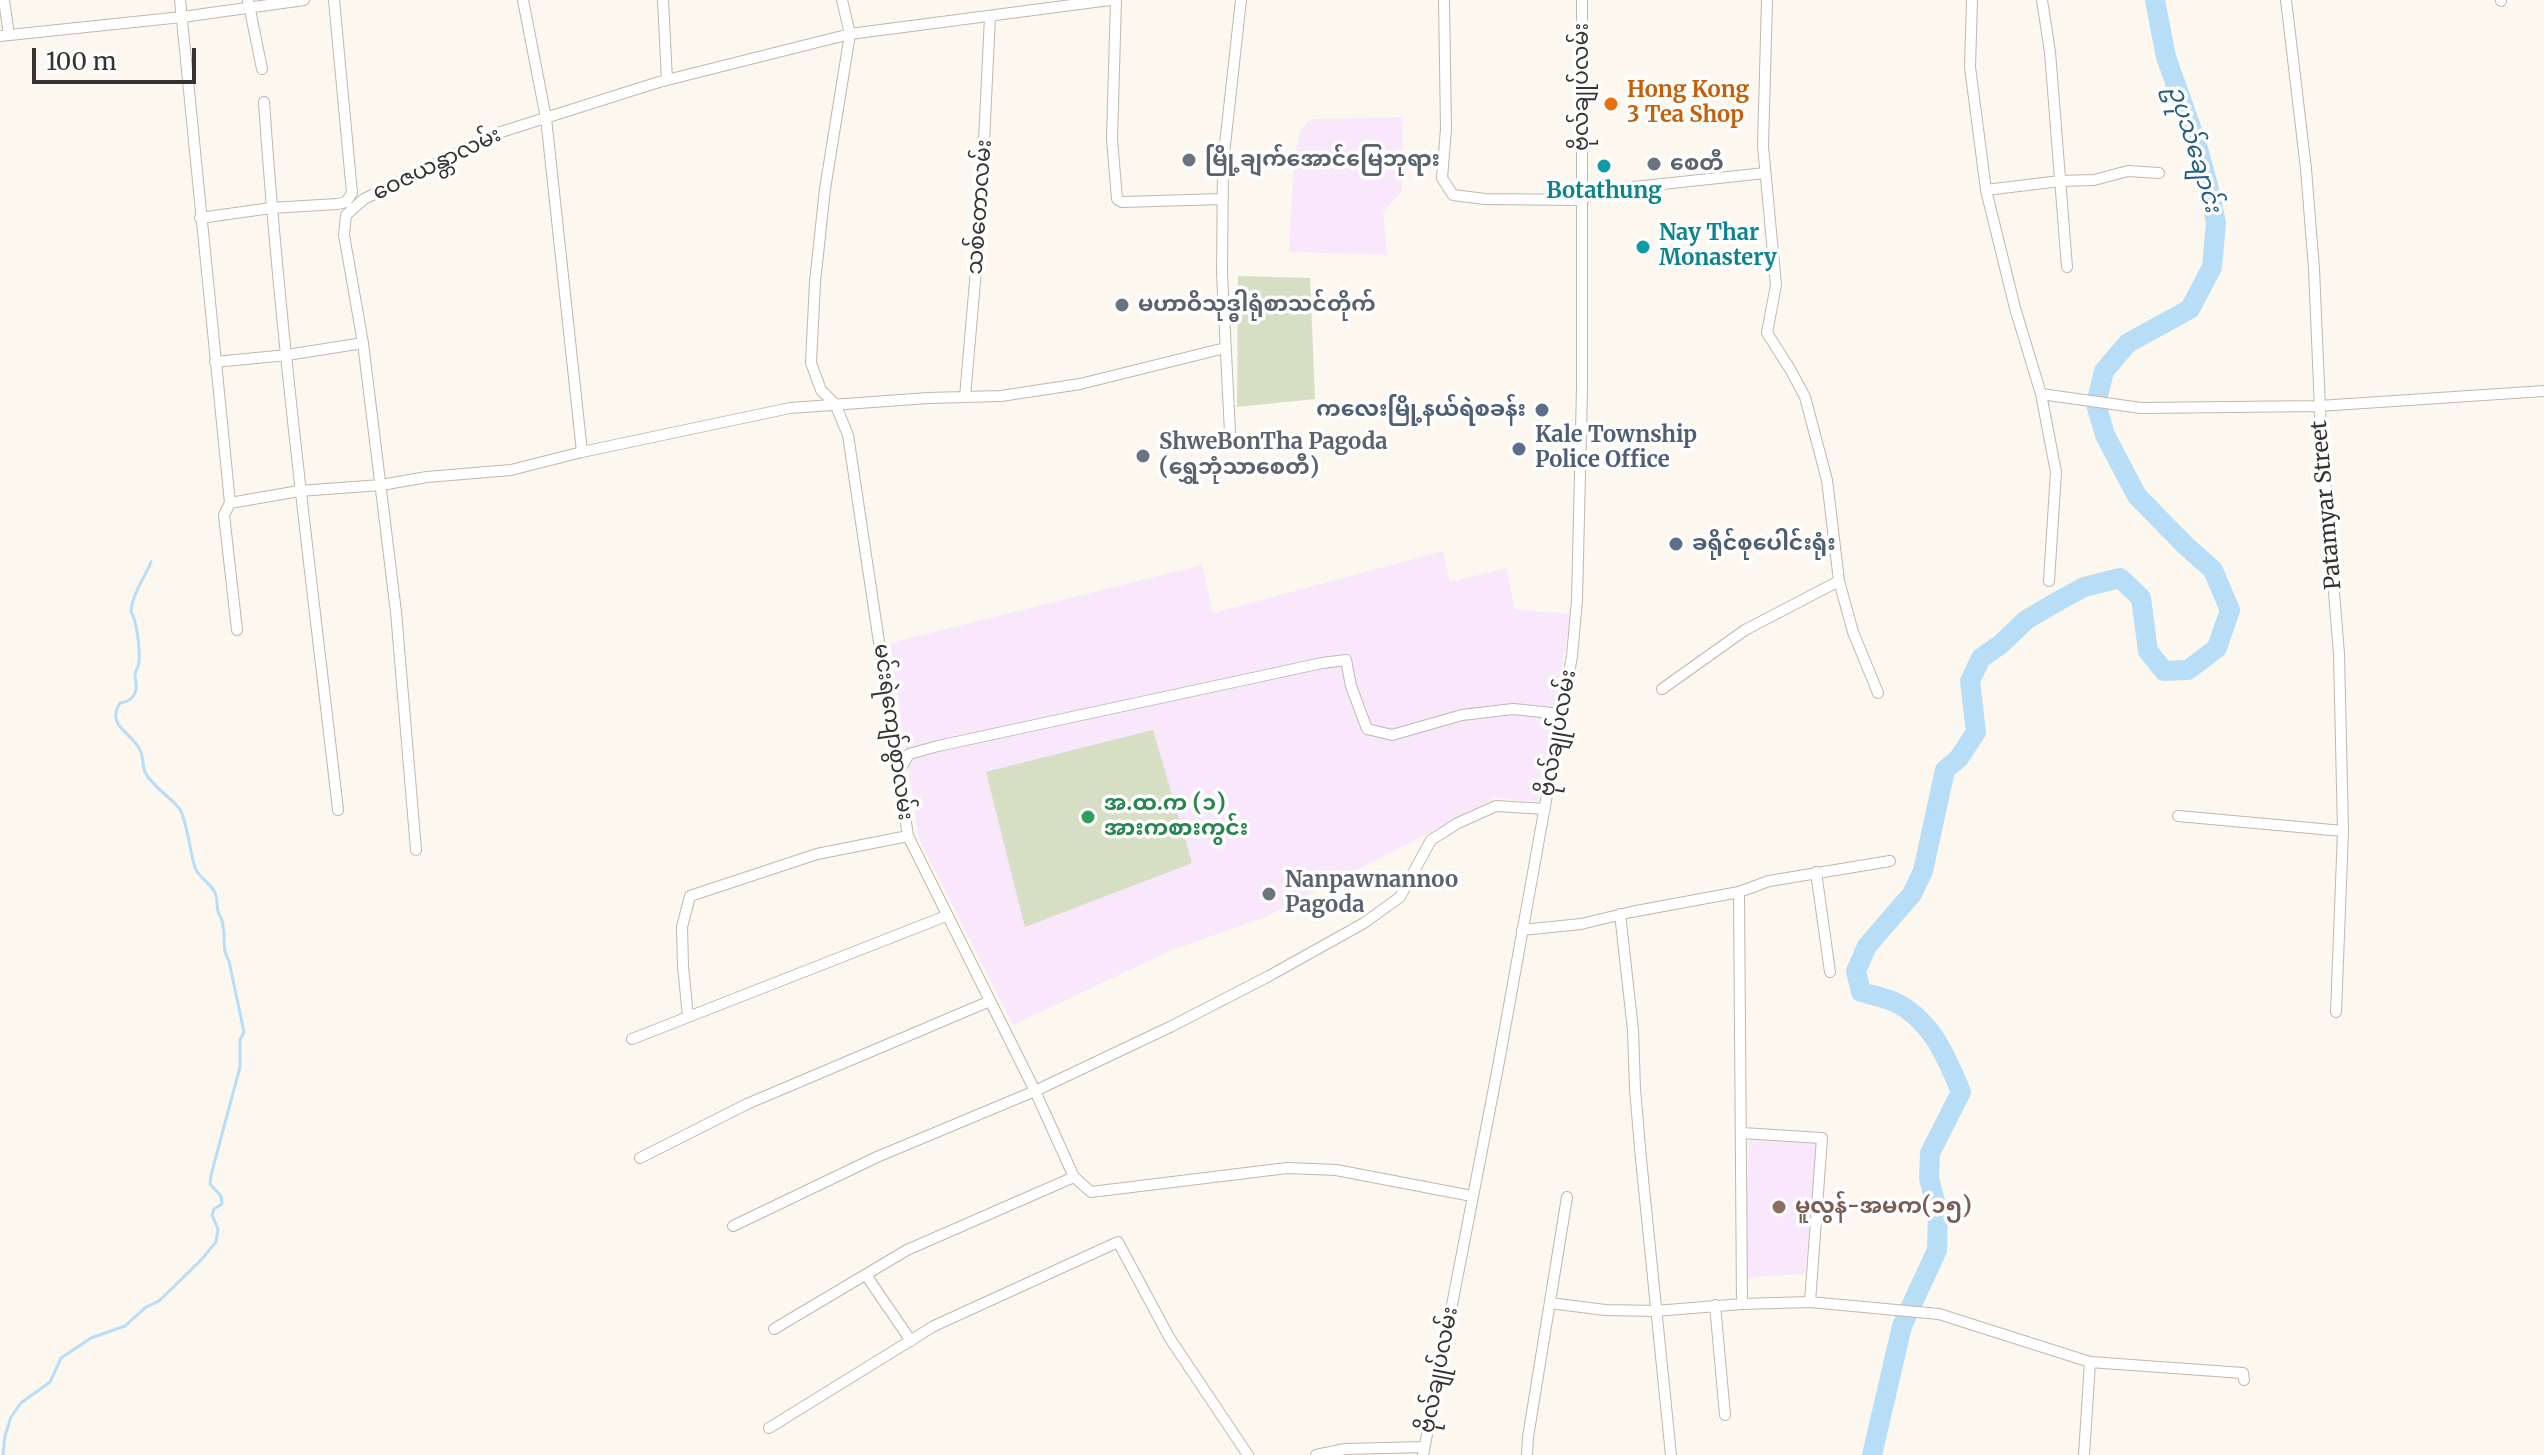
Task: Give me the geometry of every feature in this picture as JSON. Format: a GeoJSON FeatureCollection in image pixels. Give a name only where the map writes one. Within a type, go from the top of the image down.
{"type":"FeatureCollection","features":[{"type":"Feature","properties":{"kind":"street"},"geometry":{"type":"LineString","coordinates":[[4,0],[5,35],[182,17],[249,3],[304,0]]}},
{"type":"Feature","properties":{"kind":"street"},"geometry":{"type":"LineString","coordinates":[[180,0],[230,503],[224,515],[237,630]]}},
{"type":"Feature","properties":{"kind":"street"},"geometry":{"type":"LineString","coordinates":[[200,218],[271,208],[337,204],[346,202],[352,193],[334,0]]}},
{"type":"Feature","properties":{"kind":"street"},"geometry":{"type":"LineString","coordinates":[[523,0],[546,118],[582,452]]}},
{"type":"Feature","properties":{"kind":"street"},"geometry":{"type":"LineString","coordinates":[[663,0],[667,80]]}},
{"type":"Feature","properties":{"kind":"street","name":"မင်းရဲကျော်စွာလမ်း"},"geometry":{"type":"LineString","coordinates":[[842,0],[850,34],[825,189],[815,282],[811,363],[821,390],[835,404],[848,435],[908,836],[1035,1091],[1074,1177]]}},
{"type":"Feature","properties":{"kind":"street","name":"ဝေဇယန္တာလမ်း"},"geometry":{"type":"LineString","coordinates":[[416,850],[396,612],[363,343],[344,235],[346,215],[364,199],[501,132],[667,80],[850,34],[1110,0]]}},
{"type":"Feature","properties":{"kind":"street"},"geometry":{"type":"LineString","coordinates":[[1116,0],[1112,139],[1117,199],[1122,202],[1223,199]]}},
{"type":"Feature","properties":{"kind":"street"},"geometry":{"type":"LineString","coordinates":[[1230,432],[1222,273],[1223,163],[1241,0]]}},
{"type":"Feature","properties":{"kind":"street"},"geometry":{"type":"LineString","coordinates":[[1444,0],[1446,129],[1442,178],[1453,195],[1485,199],[1581,200],[1597,191],[1765,173]]}},
{"type":"Feature","properties":{"kind":"street","name":"ဗိုလ်ချုပ်လမ်း"},"geometry":{"type":"LineString","coordinates":[[1423,1451],[1572,656],[1577,600],[1582,389],[1582,0]]}},
{"type":"Feature","properties":{"kind":"street"},"geometry":{"type":"LineString","coordinates":[[1767,0],[1763,146],[1776,285],[1767,333],[1805,397],[1827,480],[1839,581],[1853,632],[1878,693]]}},
{"type":"Feature","properties":{"kind":"street"},"geometry":{"type":"LineString","coordinates":[[1972,0],[1970,67],[1986,190],[2015,308],[2041,394],[2056,472],[2049,581]]}},
{"type":"Feature","properties":{"kind":"street"},"geometry":{"type":"LineString","coordinates":[[2042,0],[2050,52],[2067,267]]}},
{"type":"Feature","properties":{"kind":"street","name":"Patamyar Street"},"geometry":{"type":"LineString","coordinates":[[2286,0],[2308,198],[2319,406],[2339,654],[2343,831],[2336,1012]]}},
{"type":"Feature","properties":{"kind":"street"},"geometry":{"type":"LineString","coordinates":[[249,3],[262,69]]}},
{"type":"Feature","properties":{"kind":"street","name":"သစ်တောလမ်း"},"geometry":{"type":"LineString","coordinates":[[965,397],[980,224],[990,17]]}},
{"type":"Feature","properties":{"kind":"street"},"geometry":{"type":"LineString","coordinates":[[264,102],[271,208],[299,491],[338,810]]}},
{"type":"Feature","properties":{"kind":"street"},"geometry":{"type":"LineString","coordinates":[[1986,190],[2094,180],[2128,171],[2159,173]]}},
{"type":"Feature","properties":{"kind":"street"},"geometry":{"type":"LineString","coordinates":[[215,362],[363,343]]}},
{"type":"Feature","properties":{"kind":"street"},"geometry":{"type":"LineString","coordinates":[[230,503],[299,491],[511,470],[790,408],[1001,396],[1080,384],[1225,348]]}},
{"type":"Feature","properties":{"kind":"street"},"geometry":{"type":"LineString","coordinates":[[2041,394],[2141,408],[2319,406],[2544,391]]}},
{"type":"Feature","properties":{"kind":"street"},"geometry":{"type":"LineString","coordinates":[[1662,689],[1745,630],[1839,581]]}},
{"type":"Feature","properties":{"kind":"street"},"geometry":{"type":"LineString","coordinates":[[898,773],[909,754],[938,746],[1346,660],[1351,686],[1367,729],[1392,735],[1462,715],[1513,709],[1562,714]]}},
{"type":"Feature","properties":{"kind":"street"},"geometry":{"type":"LineString","coordinates":[[733,1226],[877,1157],[1035,1091],[1241,991],[1364,923],[1400,897],[1431,840],[1458,823],[1496,806],[1545,809]]}},
{"type":"Feature","properties":{"kind":"street"},"geometry":{"type":"LineString","coordinates":[[2178,816],[2343,831]]}},
{"type":"Feature","properties":{"kind":"street"},"geometry":{"type":"LineString","coordinates":[[688,1017],[682,927],[690,896],[817,854],[908,836]]}},
{"type":"Feature","properties":{"kind":"street"},"geometry":{"type":"LineString","coordinates":[[1522,930],[1581,924],[1739,892],[1769,881],[1890,861]]}},
{"type":"Feature","properties":{"kind":"street"},"geometry":{"type":"LineString","coordinates":[[1816,872],[1830,972]]}},
{"type":"Feature","properties":{"kind":"street"},"geometry":{"type":"LineString","coordinates":[[1739,892],[1742,1304]]}},
{"type":"Feature","properties":{"kind":"street"},"geometry":{"type":"LineString","coordinates":[[1620,914],[1633,1030],[1635,1089],[1655,1311],[1671,1455]]}},
{"type":"Feature","properties":{"kind":"street"},"geometry":{"type":"LineString","coordinates":[[632,1039],[946,916]]}},
{"type":"Feature","properties":{"kind":"street"},"geometry":{"type":"LineString","coordinates":[[640,1158],[747,1104],[990,1001]]}},
{"type":"Feature","properties":{"kind":"street"},"geometry":{"type":"LineString","coordinates":[[1742,1133],[1822,1138],[1810,1302]]}},
{"type":"Feature","properties":{"kind":"street"},"geometry":{"type":"LineString","coordinates":[[774,1329],[907,1250],[1074,1177],[1091,1192],[1287,1168],[1336,1170],[1472,1196]]}},
{"type":"Feature","properties":{"kind":"street"},"geometry":{"type":"LineString","coordinates":[[1527,1455],[1567,1197]]}},
{"type":"Feature","properties":{"kind":"street"},"geometry":{"type":"LineString","coordinates":[[769,1428],[934,1326],[1118,1242],[1169,1337],[1248,1455]]}},
{"type":"Feature","properties":{"kind":"street"},"geometry":{"type":"LineString","coordinates":[[866,1275],[911,1341]]}},
{"type":"Feature","properties":{"kind":"street"},"geometry":{"type":"LineString","coordinates":[[1550,1303],[1605,1310],[1655,1311],[1715,1305],[1810,1302],[1939,1314],[2090,1362],[2243,1373],[2244,1380]]}},
{"type":"Feature","properties":{"kind":"street"},"geometry":{"type":"LineString","coordinates":[[1715,1305],[1725,1415]]}},
{"type":"Feature","properties":{"kind":"street"},"geometry":{"type":"LineString","coordinates":[[2084,1455],[2090,1362]]}},
{"type":"Feature","properties":{"kind":"street"},"geometry":{"type":"LineString","coordinates":[[1316,1455],[1345,1449],[1423,1451]]}},
{"type":"Feature","properties":{"kind":"shaded area"},"geometry":{"type":"Polygon","coordinates":[[[1403,117],[1402,192],[1383,212],[1387,255],[1289,252],[1294,158],[1300,131],[1310,119],[1403,117]]]}},
{"type":"Feature","properties":{"kind":"shaded area"},"geometry":{"type":"Polygon","coordinates":[[[1443,551],[1450,582],[1506,568],[1515,609],[1571,614],[1538,802],[1496,798],[1266,917],[1172,950],[1013,1025],[919,839],[890,643],[1202,565],[1213,613],[1443,551]]]}},
{"type":"Feature","properties":{"kind":"shaded area","name":"မူလွန်-အမက(၁၅)"},"geometry":{"type":"Polygon","coordinates":[[[1749,1140],[1817,1141],[1805,1274],[1744,1278],[1749,1140]]]}},
{"type":"Feature","properties":{"kind":"green space"},"geometry":{"type":"Polygon","coordinates":[[[1238,276],[1310,278],[1315,399],[1237,407],[1238,276]]]}},
{"type":"Feature","properties":{"kind":"green space","name":"အ.ထ.က (၁) အားကစားကွင်း"},"geometry":{"type":"Polygon","coordinates":[[[1153,730],[1192,863],[1025,927],[986,772],[1153,730]]]}},
{"type":"Feature","properties":{"kind":"waterway","name":"ဥပုသ်ချောင်း"},"geometry":{"type":"LineString","coordinates":[[1872,1455],[1902,1326],[1937,1250],[1938,1213],[1929,1178],[1930,1153],[1961,1092],[1943,1052],[1927,1027],[1905,1008],[1861,992],[1856,971],[1867,946],[1912,894],[1923,871],[1945,770],[1959,758],[1976,732],[1970,681],[1981,658],[2026,620],[2084,587],[2120,578],[2141,598],[2148,651],[2164,671],[2188,670],[2217,648],[2230,610],[2213,570],[2137,496],[2105,435],[2096,404],[2104,371],[2128,343],[2190,309],[2212,267],[2216,223],[2209,189],[2196,141],[2166,57],[2155,0]]}},
{"type":"Feature","properties":{"kind":"waterway"},"geometry":{"type":"LineString","coordinates":[[3,1455],[11,1417],[21,1403],[50,1382],[61,1358],[91,1338],[125,1326],[146,1307],[159,1301],[216,1242],[218,1229],[212,1215],[214,1209],[222,1204],[221,1196],[210,1184],[211,1175],[240,1067],[240,1040],[244,1032],[215,892],[197,871],[179,808],[148,777],[139,748],[117,723],[116,717],[120,703],[131,699],[136,690],[139,651],[131,612],[136,593],[151,562]]}},
{"type":"Feature","properties":{"kind":"place","name":"Hong Kong 3 Tea Shop"},"geometry":{"type":"Point","coordinates":[1611,104]}},
{"type":"Feature","properties":{"kind":"place","name":"မြို့ချက်အောင်မြေဘုရား"},"geometry":{"type":"Point","coordinates":[1189,160]}},
{"type":"Feature","properties":{"kind":"place","name":"စေတီ"},"geometry":{"type":"Point","coordinates":[1654,164]}},
{"type":"Feature","properties":{"kind":"place","name":"Botathung"},"geometry":{"type":"Point","coordinates":[1604,166]}},
{"type":"Feature","properties":{"kind":"place","name":"Nay Thar Monastery"},"geometry":{"type":"Point","coordinates":[1643,247]}},
{"type":"Feature","properties":{"kind":"place","name":"မဟာဝိသုဒ္ဓါရုံစာသင်တိုက်"},"geometry":{"type":"Point","coordinates":[1122,305]}},
{"type":"Feature","properties":{"kind":"place","name":"ကလေးမြို့နယ်ရဲစခန်း"},"geometry":{"type":"Point","coordinates":[1542,410]}},
{"type":"Feature","properties":{"kind":"place","name":"Kale Township Police Office"},"geometry":{"type":"Point","coordinates":[1519,449]}},
{"type":"Feature","properties":{"kind":"place","name":"ShweBonTha Pagoda (ရွှေဘုံသာစေတီ)"},"geometry":{"type":"Point","coordinates":[1143,456]}},
{"type":"Feature","properties":{"kind":"place","name":"ခရိုင်စုပေါင်းရုံး"},"geometry":{"type":"Point","coordinates":[1676,544]}},
{"type":"Feature","properties":{"kind":"place","name":"အ.ထ.က (၁) အားကစားကွင်း"},"geometry":{"type":"Point","coordinates":[1088,817]}},
{"type":"Feature","properties":{"kind":"place","name":"Nanpawnannoo Pagoda"},"geometry":{"type":"Point","coordinates":[1269,894]}},
{"type":"Feature","properties":{"kind":"place","name":"မူလွန်-အမက(၁၅)"},"geometry":{"type":"Point","coordinates":[1779,1207]}}]}
